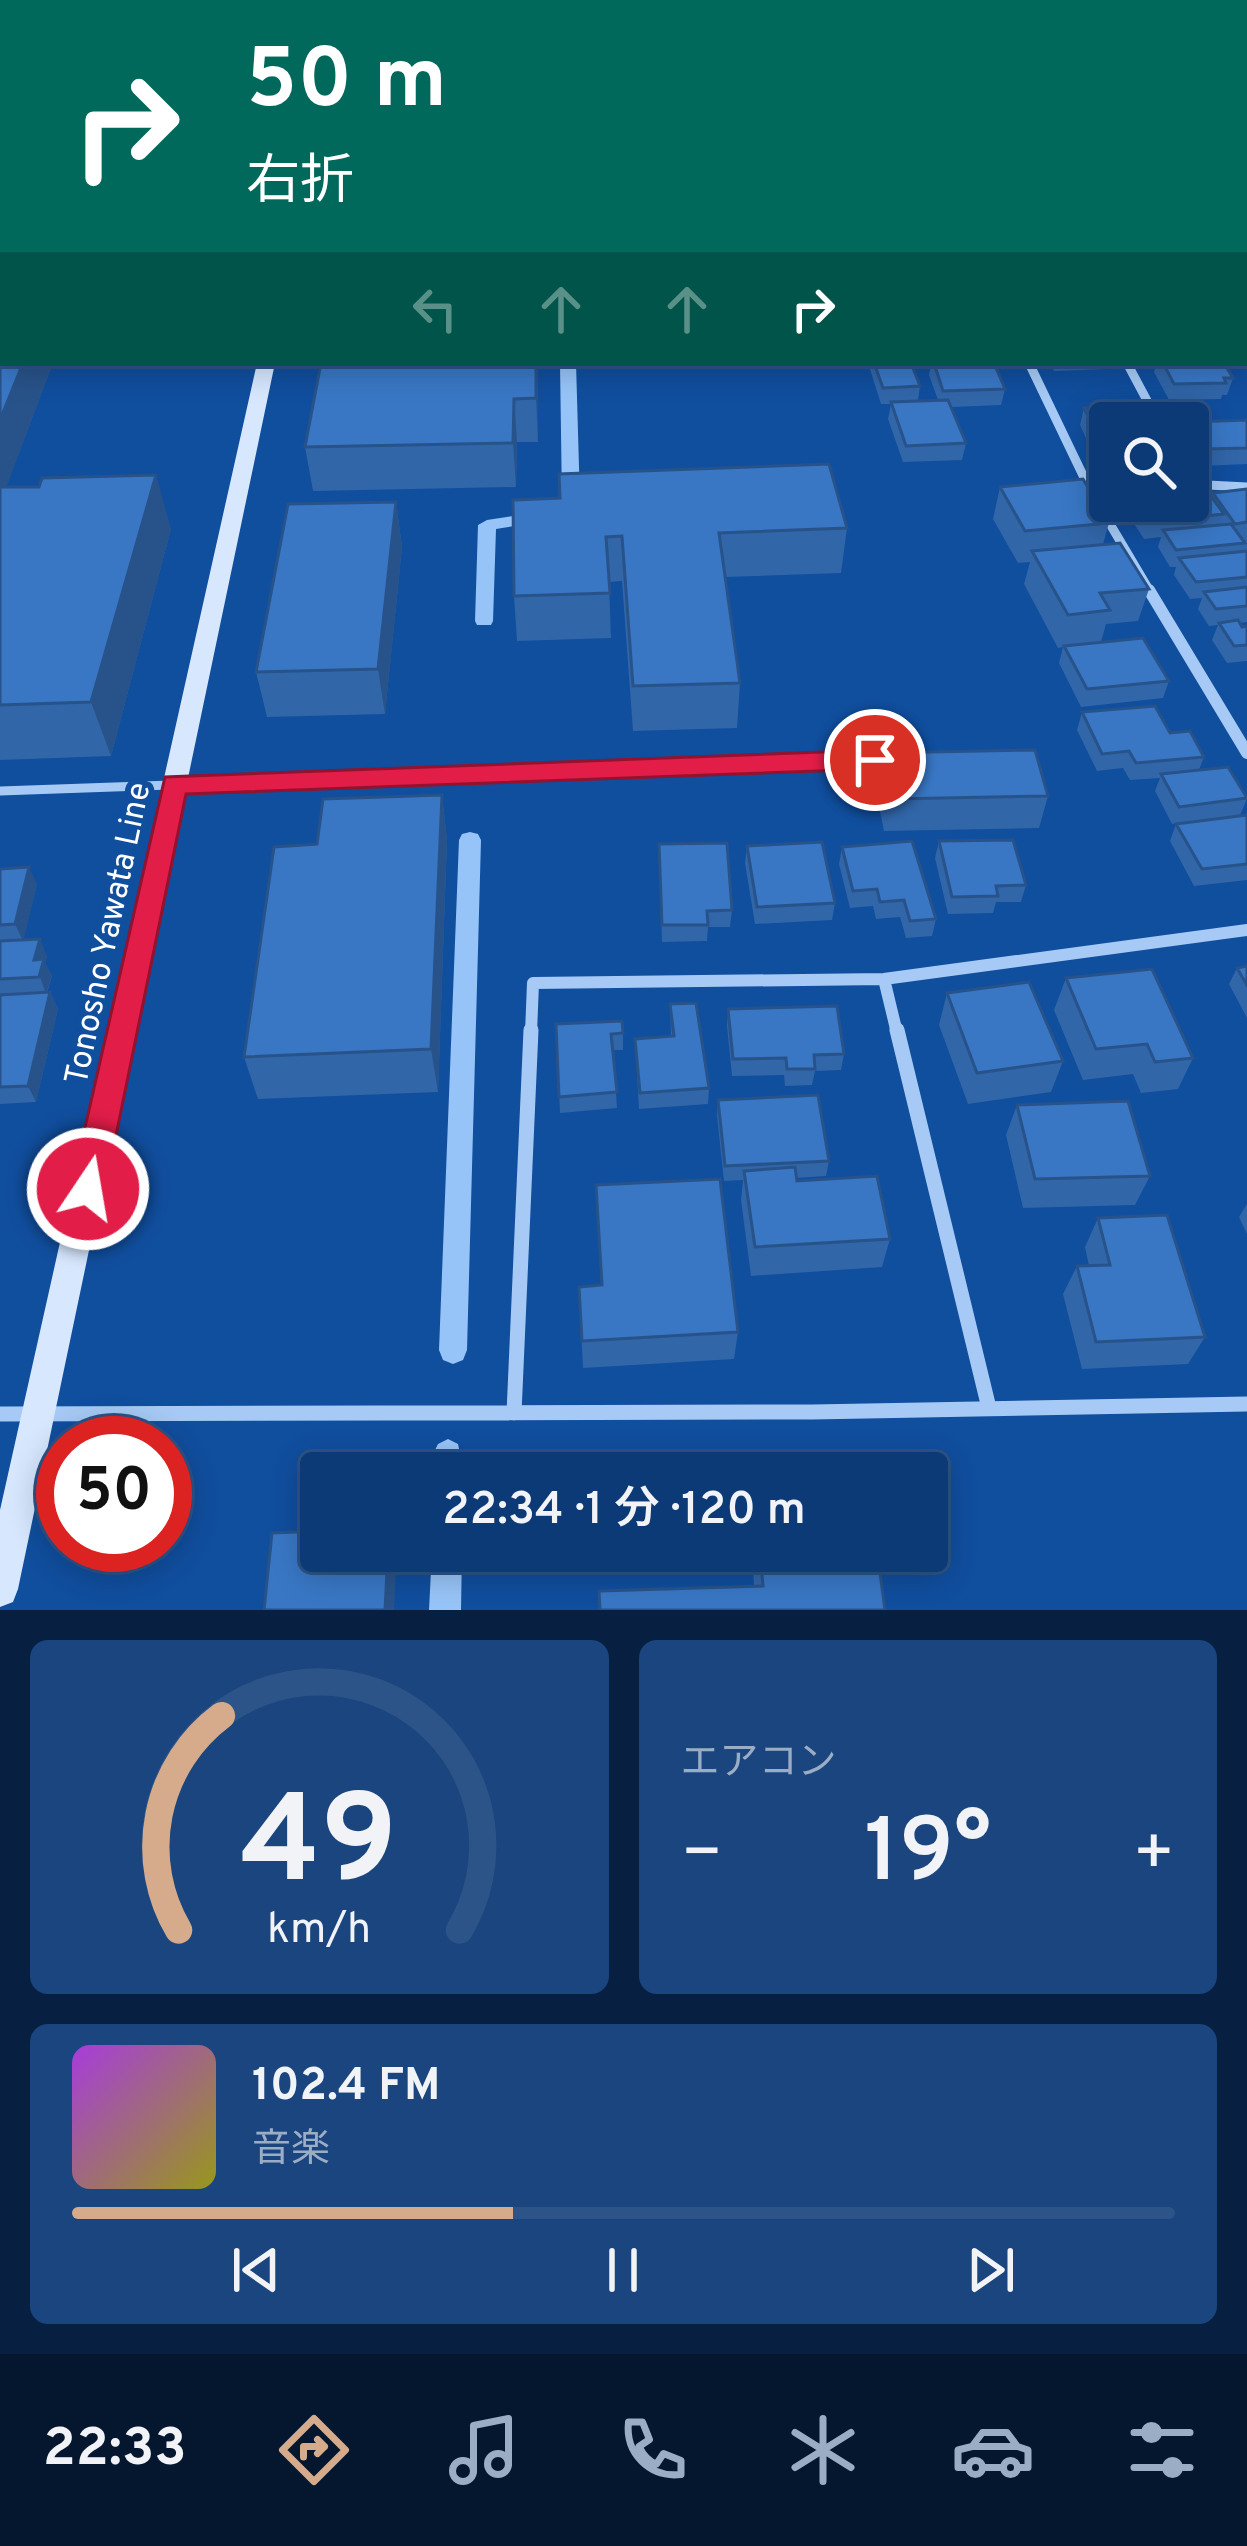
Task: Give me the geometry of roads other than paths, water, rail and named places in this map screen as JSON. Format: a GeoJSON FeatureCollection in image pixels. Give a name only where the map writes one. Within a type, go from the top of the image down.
{"type":"FeatureCollection","features":[{"type":"Feature","properties":{"kind":"main road","name":"Tonosho Yawata Line"},"geometry":{"type":"LineString","coordinates":[[0,1589],[265,366]]}},
{"type":"Feature","properties":{"kind":"street"},"geometry":{"type":"LineString","coordinates":[[1030,366],[1089,488]]}},
{"type":"Feature","properties":{"kind":"street"},"geometry":{"type":"LineString","coordinates":[[1129,366],[1148,402]]}},
{"type":"Feature","properties":{"kind":"street"},"geometry":{"type":"LineString","coordinates":[[1209,484],[1247,487]]}},
{"type":"Feature","properties":{"kind":"street"},"geometry":{"type":"LineString","coordinates":[[1109,522],[1247,753]]}},
{"type":"Feature","properties":{"kind":"street"},"geometry":{"type":"LineString","coordinates":[[514,1413],[533,983],[884,979],[1247,930]]}},
{"type":"Feature","properties":{"kind":"street"},"geometry":{"type":"LineString","coordinates":[[884,979],[989,1408]]}},
{"type":"Feature","properties":{"kind":"street"},"geometry":{"type":"LineString","coordinates":[[0,1414],[1247,1404]]}},
{"type":"Feature","properties":{"kind":"lane"},"geometry":{"type":"LineString","coordinates":[[0,791],[875,760]]}},
{"type":"Feature","properties":{"kind":"waterway"},"geometry":{"type":"LineString","coordinates":[[568,366],[571,502]]}},
{"type":"Feature","properties":{"kind":"waterway"},"geometry":{"type":"LineString","coordinates":[[484,621],[487,525],[540,517]]}},
{"type":"Feature","properties":{"kind":"waterway"},"geometry":{"type":"LineString","coordinates":[[453,1350],[470,840]]}},
{"type":"Feature","properties":{"kind":"waterway"},"geometry":{"type":"LineString","coordinates":[[445,1610],[446,1572]]}}]}
